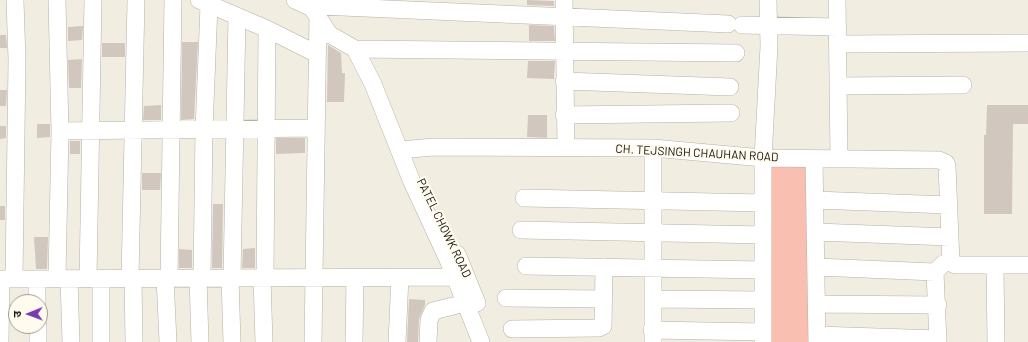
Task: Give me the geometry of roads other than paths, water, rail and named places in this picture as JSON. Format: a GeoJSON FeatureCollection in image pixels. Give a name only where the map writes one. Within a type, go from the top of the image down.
{"type":"FeatureCollection","features":[{"type":"Feature","properties":{"kind":"street"},"geometry":{"type":"LineString","coordinates":[[0,342],[17,60],[15,0]]}},
{"type":"Feature","properties":{"kind":"street"},"geometry":{"type":"LineString","coordinates":[[57,0],[63,279],[71,342]]}},
{"type":"Feature","properties":{"kind":"street"},"geometry":{"type":"LineString","coordinates":[[93,0],[91,131],[95,279],[101,342]]}},
{"type":"Feature","properties":{"kind":"street"},"geometry":{"type":"LineString","coordinates":[[134,342],[131,278],[136,0]]}},
{"type":"Feature","properties":{"kind":"street"},"geometry":{"type":"LineString","coordinates":[[168,342],[167,278],[173,0]]}},
{"type":"Feature","properties":{"kind":"street"},"geometry":{"type":"LineString","coordinates":[[295,0],[312,8],[564,8],[735,24],[838,27]]}},
{"type":"Feature","properties":{"kind":"street"},"geometry":{"type":"LineString","coordinates":[[653,148],[653,336],[763,337],[763,158],[769,46],[768,0]]}},
{"type":"Feature","properties":{"kind":"street"},"geometry":{"type":"LineString","coordinates":[[839,159],[837,0],[850,0]]}},
{"type":"Feature","properties":{"kind":"street"},"geometry":{"type":"LineString","coordinates":[[200,342],[200,278],[204,130],[204,2],[267,29],[317,54]]}},
{"type":"Feature","properties":{"kind":"street"},"geometry":{"type":"LineString","coordinates":[[319,8],[329,34],[354,49],[374,84],[403,157]]}},
{"type":"Feature","properties":{"kind":"street"},"geometry":{"type":"LineString","coordinates":[[313,342],[319,8]]}},
{"type":"Feature","properties":{"kind":"street"},"geometry":{"type":"LineString","coordinates":[[564,8],[564,115],[566,148]]}},
{"type":"Feature","properties":{"kind":"street"},"geometry":{"type":"LineString","coordinates":[[232,342],[231,278],[237,16]]}},
{"type":"Feature","properties":{"kind":"street"},"geometry":{"type":"LineString","coordinates":[[264,342],[263,278],[267,29]]}},
{"type":"Feature","properties":{"kind":"street"},"geometry":{"type":"LineString","coordinates":[[838,44],[1028,43]]}},
{"type":"Feature","properties":{"kind":"street"},"geometry":{"type":"LineString","coordinates":[[354,49],[736,53]]}},
{"type":"Feature","properties":{"kind":"street"},"geometry":{"type":"LineString","coordinates":[[564,81],[730,87]]}},
{"type":"Feature","properties":{"kind":"street"},"geometry":{"type":"LineString","coordinates":[[838,86],[963,85]]}},
{"type":"Feature","properties":{"kind":"street"},"geometry":{"type":"LineString","coordinates":[[564,115],[732,114]]}},
{"type":"Feature","properties":{"kind":"street"},"geometry":{"type":"LineString","coordinates":[[60,131],[316,128]]}},
{"type":"Feature","properties":{"kind":"street","name":"CH. TEJSINGH CHAUHAN ROAD"},"geometry":{"type":"LineString","coordinates":[[403,157],[434,147],[653,148],[763,158],[939,160],[946,163],[948,206]]}},
{"type":"Feature","properties":{"kind":"street","name":"PATEL CHOWK ROAD"},"geometry":{"type":"LineString","coordinates":[[403,157],[412,182],[455,277],[481,342]]}},
{"type":"Feature","properties":{"kind":"street","name":"PATEL CHOWK ROAD"},"geometry":{"type":"LineString","coordinates":[[403,157],[422,178],[468,277],[491,342]]}},
{"type":"Feature","properties":{"kind":"street"},"geometry":{"type":"LineString","coordinates":[[814,159],[818,304],[817,338],[938,340],[938,305],[935,272]]}},
{"type":"Feature","properties":{"kind":"street"},"geometry":{"type":"LineString","coordinates":[[524,198],[763,203]]}},
{"type":"Feature","properties":{"kind":"street"},"geometry":{"type":"LineString","coordinates":[[815,200],[948,206],[950,257],[952,263],[955,265],[1028,265]]}},
{"type":"Feature","properties":{"kind":"street"},"geometry":{"type":"LineString","coordinates":[[521,230],[653,232],[763,236]]}},
{"type":"Feature","properties":{"kind":"street"},"geometry":{"type":"LineString","coordinates":[[816,232],[950,237]]}},
{"type":"Feature","properties":{"kind":"street"},"geometry":{"type":"LineString","coordinates":[[817,267],[935,272],[950,257]]}},
{"type":"Feature","properties":{"kind":"street"},"geometry":{"type":"LineString","coordinates":[[526,266],[763,270]]}},
{"type":"Feature","properties":{"kind":"street"},"geometry":{"type":"LineString","coordinates":[[996,266],[996,342]]}},
{"type":"Feature","properties":{"kind":"street"},"geometry":{"type":"LineString","coordinates":[[512,329],[599,328],[603,326],[604,267]]}},
{"type":"Feature","properties":{"kind":"street"},"geometry":{"type":"LineString","coordinates":[[5,279],[455,277]]}},
{"type":"Feature","properties":{"kind":"street"},"geometry":{"type":"LineString","coordinates":[[354,342],[355,278]]}},
{"type":"Feature","properties":{"kind":"street"},"geometry":{"type":"LineString","coordinates":[[397,342],[400,278]]}},
{"type":"Feature","properties":{"kind":"street"},"geometry":{"type":"LineString","coordinates":[[37,279],[37,294]]}},
{"type":"Feature","properties":{"kind":"street"},"geometry":{"type":"LineString","coordinates":[[506,298],[604,299]]}},
{"type":"Feature","properties":{"kind":"street"},"geometry":{"type":"LineString","coordinates":[[653,299],[763,300]]}},
{"type":"Feature","properties":{"kind":"street"},"geometry":{"type":"LineString","coordinates":[[428,342],[429,320],[433,311],[465,303]]}},
{"type":"Feature","properties":{"kind":"street"},"geometry":{"type":"LineString","coordinates":[[818,304],[938,305]]}}]}
